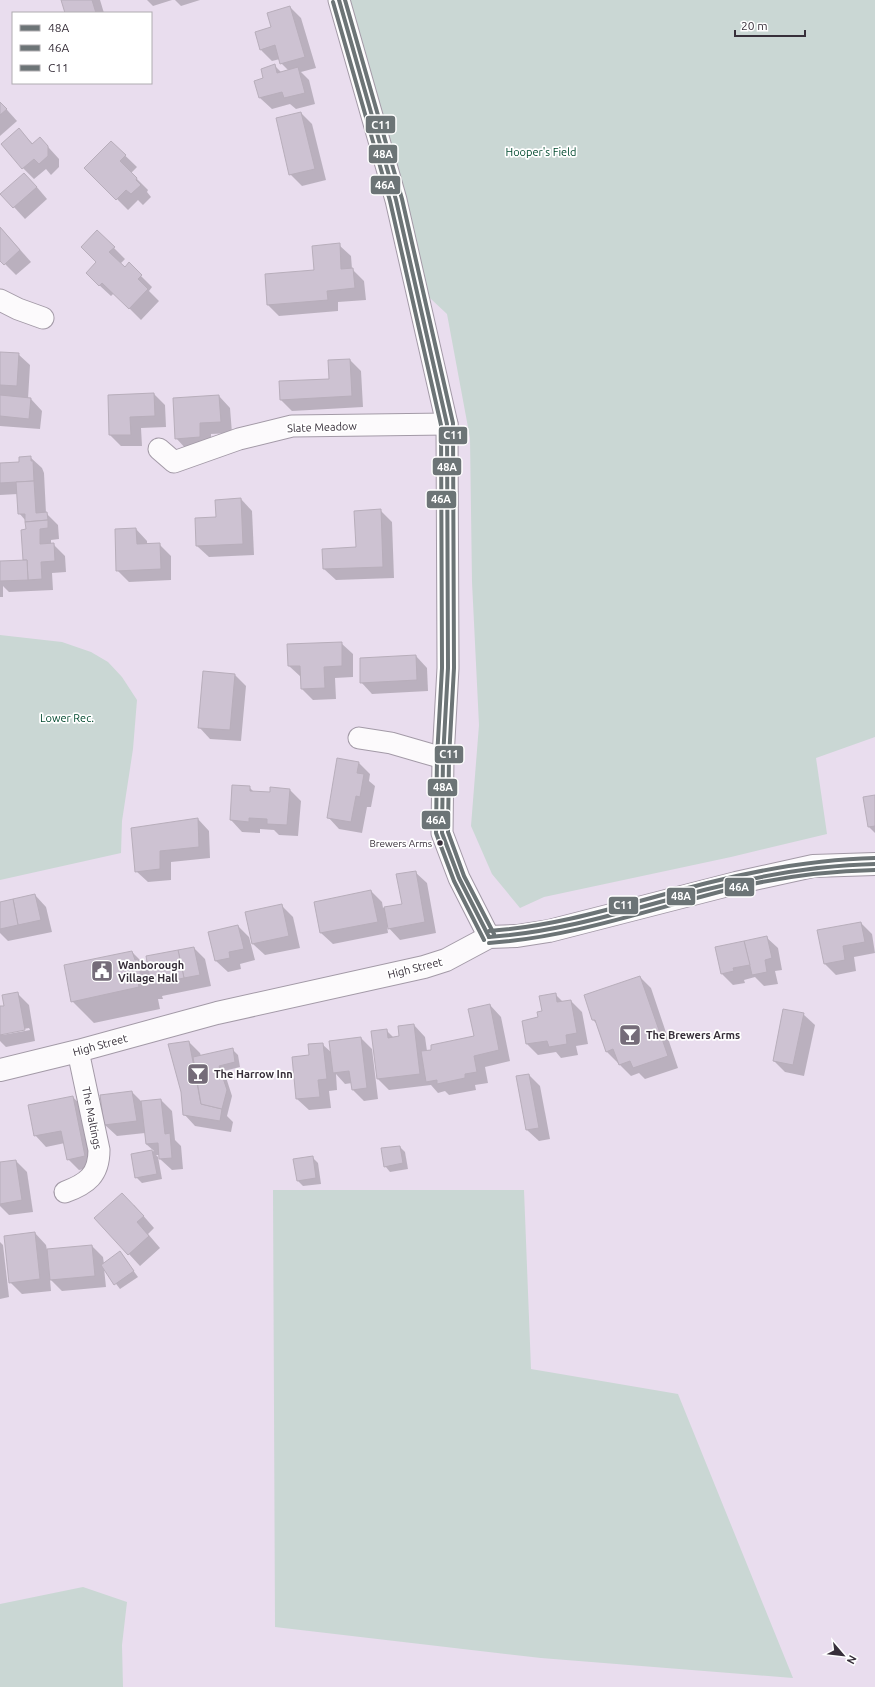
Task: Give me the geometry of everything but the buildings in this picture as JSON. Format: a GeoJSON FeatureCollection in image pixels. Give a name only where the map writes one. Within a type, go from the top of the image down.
{"type":"FeatureCollection","features":[{"type":"Feature","properties":{"kind":"street"},"geometry":{"type":"LineString","coordinates":[[339,0],[396,200],[447,424],[448,668],[443,758],[442,833],[459,878],[489,937]]}},
{"type":"Feature","properties":{"kind":"street"},"geometry":{"type":"LineString","coordinates":[[0,300],[18,309],[43,318]]}},
{"type":"Feature","properties":{"kind":"street","name":"Slate Meadow"},"geometry":{"type":"LineString","coordinates":[[159,449],[174,462],[238,439],[292,426],[447,424]]}},
{"type":"Feature","properties":{"kind":"street"},"geometry":{"type":"LineString","coordinates":[[359,738],[391,743],[443,758]]}},
{"type":"Feature","properties":{"kind":"street","name":"High Street"},"geometry":{"type":"LineString","coordinates":[[0,1070],[78,1051],[217,1013],[424,967],[446,960],[489,937],[517,936],[549,931],[736,883],[798,869],[829,864],[875,864]]}},
{"type":"Feature","properties":{"kind":"street","name":"The Maltings"},"geometry":{"type":"LineString","coordinates":[[65,1192],[85,1183],[98,1166],[99,1159],[99,1150],[78,1051]]}},
{"type":"Feature","properties":{"kind":"green space","name":"Hooper's Field"},"geometry":{"type":"Polygon","coordinates":[[[339,0],[875,0],[875,737],[816,758],[827,834],[731,857],[544,897],[520,908],[492,874],[471,826],[479,725],[472,582],[470,438],[447,314],[416,285],[339,0]]]}},
{"type":"Feature","properties":{"kind":"green space","name":"Lower Rec."},"geometry":{"type":"Polygon","coordinates":[[[0,635],[62,642],[91,652],[108,662],[122,677],[137,700],[133,749],[122,821],[121,853],[0,880],[0,635]]]}},
{"type":"Feature","properties":{"kind":"green space"},"geometry":{"type":"Polygon","coordinates":[[[273,1190],[524,1190],[531,1369],[678,1394],[793,1678],[541,1658],[275,1627],[273,1190]]]}},
{"type":"Feature","properties":{"kind":"green space"},"geometry":{"type":"Polygon","coordinates":[[[83,1587],[127,1602],[122,1645],[123,1687],[0,1687],[0,1604],[83,1587]]]}},
{"type":"Feature","properties":{"kind":"transit line","name":"48A"},"geometry":{"type":"LineString","coordinates":[[339,0],[396,200],[447,424],[448,668],[443,758],[442,833],[459,878],[489,937]]}},
{"type":"Feature","properties":{"kind":"transit line","name":"C11"},"geometry":{"type":"LineString","coordinates":[[345,0],[402,199],[453,423],[454,668],[449,758],[448,832],[464,876],[494,934]]}},
{"type":"Feature","properties":{"kind":"transit line","name":"46A"},"geometry":{"type":"LineString","coordinates":[[333,2],[390,201],[441,425],[442,668],[437,758],[436,833],[454,881],[484,940]]}},
{"type":"Feature","properties":{"kind":"transit line","name":"C11"},"geometry":{"type":"LineString","coordinates":[[489,931],[545,924],[599,912],[707,883],[770,869],[833,860],[875,858]]}},
{"type":"Feature","properties":{"kind":"transit line","name":"48A"},"geometry":{"type":"LineString","coordinates":[[489,937],[572,925],[708,889],[770,875],[833,866],[875,864]]}},
{"type":"Feature","properties":{"kind":"transit line","name":"46A"},"geometry":{"type":"LineString","coordinates":[[489,943],[521,940],[585,928],[759,882],[809,875],[875,870]]}},
{"type":"Feature","properties":{"kind":"place","name":"Brewers Arms"},"geometry":{"type":"Point","coordinates":[440,843]}},
{"type":"Feature","properties":{"kind":"place","name":"Wanborough Village Hall"},"geometry":{"type":"Point","coordinates":[102,971]}},
{"type":"Feature","properties":{"kind":"place","name":"The Brewers Arms"},"geometry":{"type":"Point","coordinates":[630,1035]}},
{"type":"Feature","properties":{"kind":"place","name":"The Harrow Inn"},"geometry":{"type":"Point","coordinates":[198,1074]}}]}
